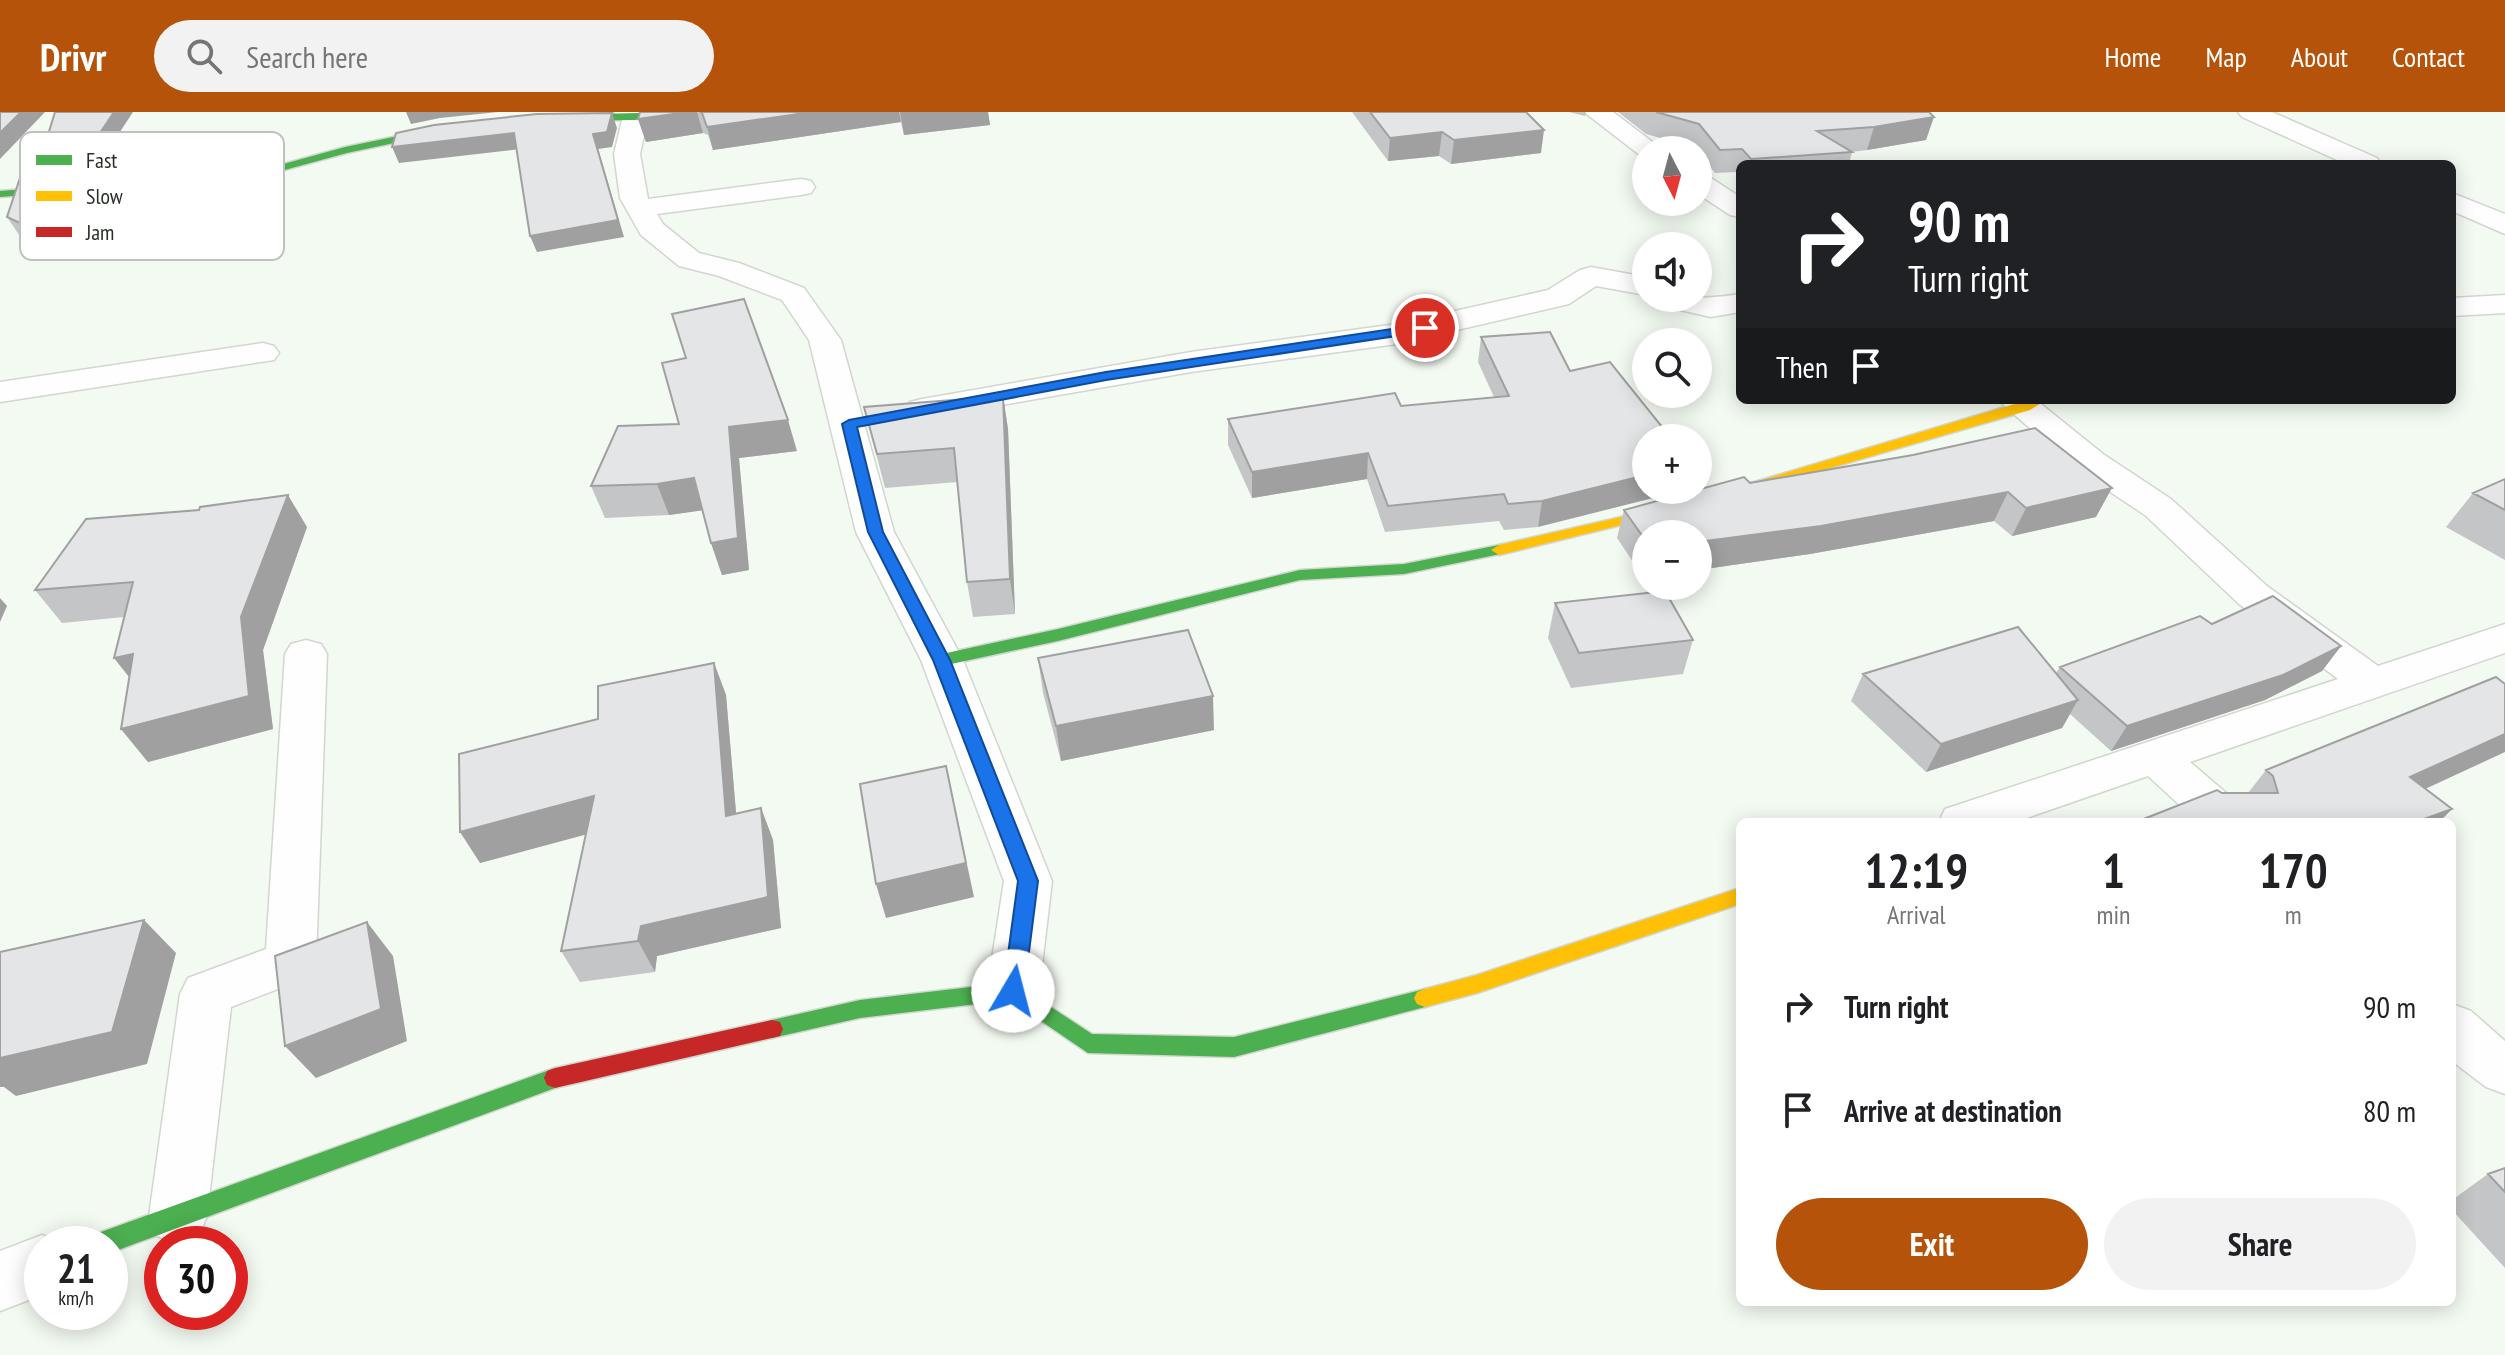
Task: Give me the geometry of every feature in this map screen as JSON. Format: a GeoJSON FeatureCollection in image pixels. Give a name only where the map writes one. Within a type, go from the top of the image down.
{"type":"FeatureCollection","features":[{"type":"Feature","properties":{"kind":"street"},"geometry":{"type":"LineString","coordinates":[[542,118],[675,112]]}},
{"type":"Feature","properties":{"kind":"street"},"geometry":{"type":"LineString","coordinates":[[1597,112],[1632,137]]}},
{"type":"Feature","properties":{"kind":"street"},"geometry":{"type":"LineString","coordinates":[[2251,112],[2359,160]]}},
{"type":"Feature","properties":{"kind":"street"},"geometry":{"type":"LineString","coordinates":[[631,114],[627,154],[634,198],[651,229],[689,260],[728,269],[793,294],[875,419],[875,532],[942,660],[1028,881],[1013,991]]}},
{"type":"Feature","properties":{"kind":"street"},"geometry":{"type":"LineString","coordinates":[[284,167],[345,150],[440,129],[469,126]]}},
{"type":"Feature","properties":{"kind":"street"},"geometry":{"type":"LineString","coordinates":[[640,208],[801,187]]}},
{"type":"Feature","properties":{"kind":"street"},"geometry":{"type":"LineString","coordinates":[[1712,191],[1736,206]]}},
{"type":"Feature","properties":{"kind":"street"},"geometry":{"type":"LineString","coordinates":[[0,194],[20,192]]}},
{"type":"Feature","properties":{"kind":"street"},"geometry":{"type":"LineString","coordinates":[[2456,203],[2505,225]]}},
{"type":"Feature","properties":{"kind":"street"},"geometry":{"type":"LineString","coordinates":[[875,419],[1177,364],[1397,334],[1558,297],[1591,276],[1632,283]]}},
{"type":"Feature","properties":{"kind":"street"},"geometry":{"type":"LineString","coordinates":[[1712,308],[1736,304]]}},
{"type":"Feature","properties":{"kind":"street"},"geometry":{"type":"LineString","coordinates":[[2456,307],[2505,304]]}},
{"type":"Feature","properties":{"kind":"street"},"geometry":{"type":"LineString","coordinates":[[0,392],[263,353]]}},
{"type":"Feature","properties":{"kind":"street"},"geometry":{"type":"LineString","coordinates":[[942,660],[1058,635],[1300,575],[1404,569],[1585,532],[1824,467],[2020,404]]}},
{"type":"Feature","properties":{"kind":"street"},"geometry":{"type":"LineString","coordinates":[[2028,404],[2090,462],[2158,507],[2253,595],[2372,683]]}},
{"type":"Feature","properties":{"kind":"street"},"geometry":{"type":"LineString","coordinates":[[1974,818],[2505,638]]}},
{"type":"Feature","properties":{"kind":"street"},"geometry":{"type":"LineString","coordinates":[[178,1216],[206,994],[291,962],[306,654]]}},
{"type":"Feature","properties":{"kind":"street"},"geometry":{"type":"LineString","coordinates":[[2436,661],[2471,687]]}},
{"type":"Feature","properties":{"kind":"street"},"geometry":{"type":"LineString","coordinates":[[2156,757],[2224,818]]}},
{"type":"Feature","properties":{"kind":"street"},"geometry":{"type":"LineString","coordinates":[[128,1234],[561,1076],[860,1009],[1013,991],[1088,1043],[1234,1047],[1477,984],[1736,897]]}},
{"type":"Feature","properties":{"kind":"street"},"geometry":{"type":"LineString","coordinates":[[2456,1031],[2484,1057],[2505,1070]]}},
{"type":"Feature","properties":{"kind":"street"},"geometry":{"type":"LineString","coordinates":[[0,1281],[24,1272]]}},
{"type":"Feature","properties":{"kind":"building"},"geometry":{"type":"Polygon","coordinates":[[[0,112],[21,112],[0,133],[0,112]]]}},
{"type":"Feature","properties":{"kind":"building"},"geometry":{"type":"Polygon","coordinates":[[[55,112],[114,112],[101,132],[49,132],[55,112]]]}},
{"type":"Feature","properties":{"kind":"building"},"geometry":{"type":"Polygon","coordinates":[[[640,112],[688,112],[638,119],[640,112]]]}},
{"type":"Feature","properties":{"kind":"building"},"geometry":{"type":"Polygon","coordinates":[[[700,112],[812,112],[707,127],[700,112]]]}},
{"type":"Feature","properties":{"kind":"building"},"geometry":{"type":"Polygon","coordinates":[[[1370,112],[1526,112],[1544,130],[1454,140],[1442,132],[1390,138],[1370,112]]]}},
{"type":"Feature","properties":{"kind":"building"},"geometry":{"type":"Polygon","coordinates":[[[1656,112],[1929,112],[1934,117],[1874,127],[1817,131],[1852,152],[1751,159],[1742,149],[1720,150],[1712,136],[1699,124],[1656,112]]]}},
{"type":"Feature","properties":{"kind":"building"},"geometry":{"type":"Polygon","coordinates":[[[612,113],[607,132],[593,134],[618,220],[530,236],[514,133],[392,147],[396,133],[434,125],[537,114],[612,113]]]}},
{"type":"Feature","properties":{"kind":"building"},"geometry":{"type":"Polygon","coordinates":[[[20,178],[20,223],[7,217],[20,178]]]}},
{"type":"Feature","properties":{"kind":"building"},"geometry":{"type":"Polygon","coordinates":[[[744,299],[788,420],[729,427],[738,538],[711,543],[694,478],[657,484],[591,486],[618,426],[679,424],[662,363],[686,358],[672,314],[744,299]]]}},
{"type":"Feature","properties":{"kind":"building"},"geometry":{"type":"Polygon","coordinates":[[[1550,332],[1570,371],[1610,362],[1632,389],[1632,408],[1647,408],[1660,424],[1632,424],[1632,478],[1542,501],[1508,504],[1504,494],[1388,506],[1368,453],[1252,472],[1228,419],[1395,393],[1401,406],[1509,396],[1481,337],[1550,332]]]}},
{"type":"Feature","properties":{"kind":"building"},"geometry":{"type":"Polygon","coordinates":[[[1003,396],[1010,579],[967,582],[954,448],[877,454],[864,407],[1003,396]]]}},
{"type":"Feature","properties":{"kind":"building"},"geometry":{"type":"Polygon","coordinates":[[[2035,428],[2112,488],[2026,508],[2008,492],[1821,526],[1712,540],[1712,520],[1632,521],[1624,510],[1646,504],[1712,504],[1712,486],[1744,477],[1750,483],[1913,455],[2035,428]]]}},
{"type":"Feature","properties":{"kind":"building"},"geometry":{"type":"Polygon","coordinates":[[[2505,479],[2505,510],[2473,493],[2505,479]]]}},
{"type":"Feature","properties":{"kind":"building"},"geometry":{"type":"Polygon","coordinates":[[[288,495],[241,617],[249,696],[121,729],[133,654],[114,658],[133,582],[35,590],[86,519],[199,510],[200,507],[288,495]]]}},
{"type":"Feature","properties":{"kind":"building"},"geometry":{"type":"Polygon","coordinates":[[[1632,595],[1632,600],[1670,600],[1693,640],[1579,653],[1555,603],[1632,595]]]}},
{"type":"Feature","properties":{"kind":"building"},"geometry":{"type":"Polygon","coordinates":[[[2273,596],[2341,646],[2283,675],[2127,726],[2060,667],[2200,616],[2212,624],[2273,596]]]}},
{"type":"Feature","properties":{"kind":"building"},"geometry":{"type":"Polygon","coordinates":[[[2018,627],[2078,700],[1941,744],[1863,674],[2018,627]]]}},
{"type":"Feature","properties":{"kind":"building"},"geometry":{"type":"Polygon","coordinates":[[[1188,630],[1213,696],[1056,726],[1038,658],[1188,630]]]}},
{"type":"Feature","properties":{"kind":"building"},"geometry":{"type":"Polygon","coordinates":[[[714,663],[726,816],[761,808],[768,897],[641,926],[638,941],[561,951],[594,796],[460,832],[459,754],[598,719],[598,686],[714,663]]]}},
{"type":"Feature","properties":{"kind":"building"},"geometry":{"type":"Polygon","coordinates":[[[2496,677],[2505,684],[2505,734],[2410,777],[2452,809],[2427,818],[2146,818],[2217,790],[2222,793],[2278,793],[2273,776],[2266,770],[2496,677]]]}},
{"type":"Feature","properties":{"kind":"building"},"geometry":{"type":"Polygon","coordinates":[[[946,766],[966,863],[876,884],[860,784],[946,766]]]}},
{"type":"Feature","properties":{"kind":"building"},"geometry":{"type":"Polygon","coordinates":[[[144,920],[112,1032],[0,1058],[0,952],[144,920]]]}},
{"type":"Feature","properties":{"kind":"building"},"geometry":{"type":"Polygon","coordinates":[[[367,922],[381,1009],[285,1046],[275,956],[367,922]]]}},
{"type":"Feature","properties":{"kind":"building"},"geometry":{"type":"Polygon","coordinates":[[[2505,1168],[2505,1192],[2488,1174],[2505,1168]]]}},
{"type":"Feature","properties":{"kind":"traffic: fast"},"geometry":{"type":"LineString","coordinates":[[555,118],[635,117],[675,112]]}},
{"type":"Feature","properties":{"kind":"traffic: fast"},"geometry":{"type":"LineString","coordinates":[[284,167],[345,150],[451,128]]}},
{"type":"Feature","properties":{"kind":"traffic: fast"},"geometry":{"type":"LineString","coordinates":[[0,194],[20,192]]}},
{"type":"Feature","properties":{"kind":"traffic: fast"},"geometry":{"type":"LineString","coordinates":[[942,660],[1058,635],[1300,575],[1404,569],[1499,550]]}},
{"type":"Feature","properties":{"kind":"traffic: fast"},"geometry":{"type":"LineString","coordinates":[[772,1029],[860,1009],[1013,991],[1088,1043],[1234,1047],[1425,998]]}},
{"type":"Feature","properties":{"kind":"traffic: fast"},"geometry":{"type":"LineString","coordinates":[[128,1234],[555,1078]]}},
{"type":"Feature","properties":{"kind":"traffic: slow"},"geometry":{"type":"LineString","coordinates":[[1499,550],[1764,484],[2031,404]]}},
{"type":"Feature","properties":{"kind":"traffic: slow"},"geometry":{"type":"LineString","coordinates":[[1425,998],[1477,984],[1736,897]]}},
{"type":"Feature","properties":{"kind":"traffic: jam"},"geometry":{"type":"LineString","coordinates":[[555,1078],[772,1029]]}},
{"type":"Feature","properties":{"kind":"route"},"geometry":{"type":"LineString","coordinates":[[1013,991],[1028,881],[942,660],[875,532],[849,424],[1106,376],[1425,328]]}}]}
